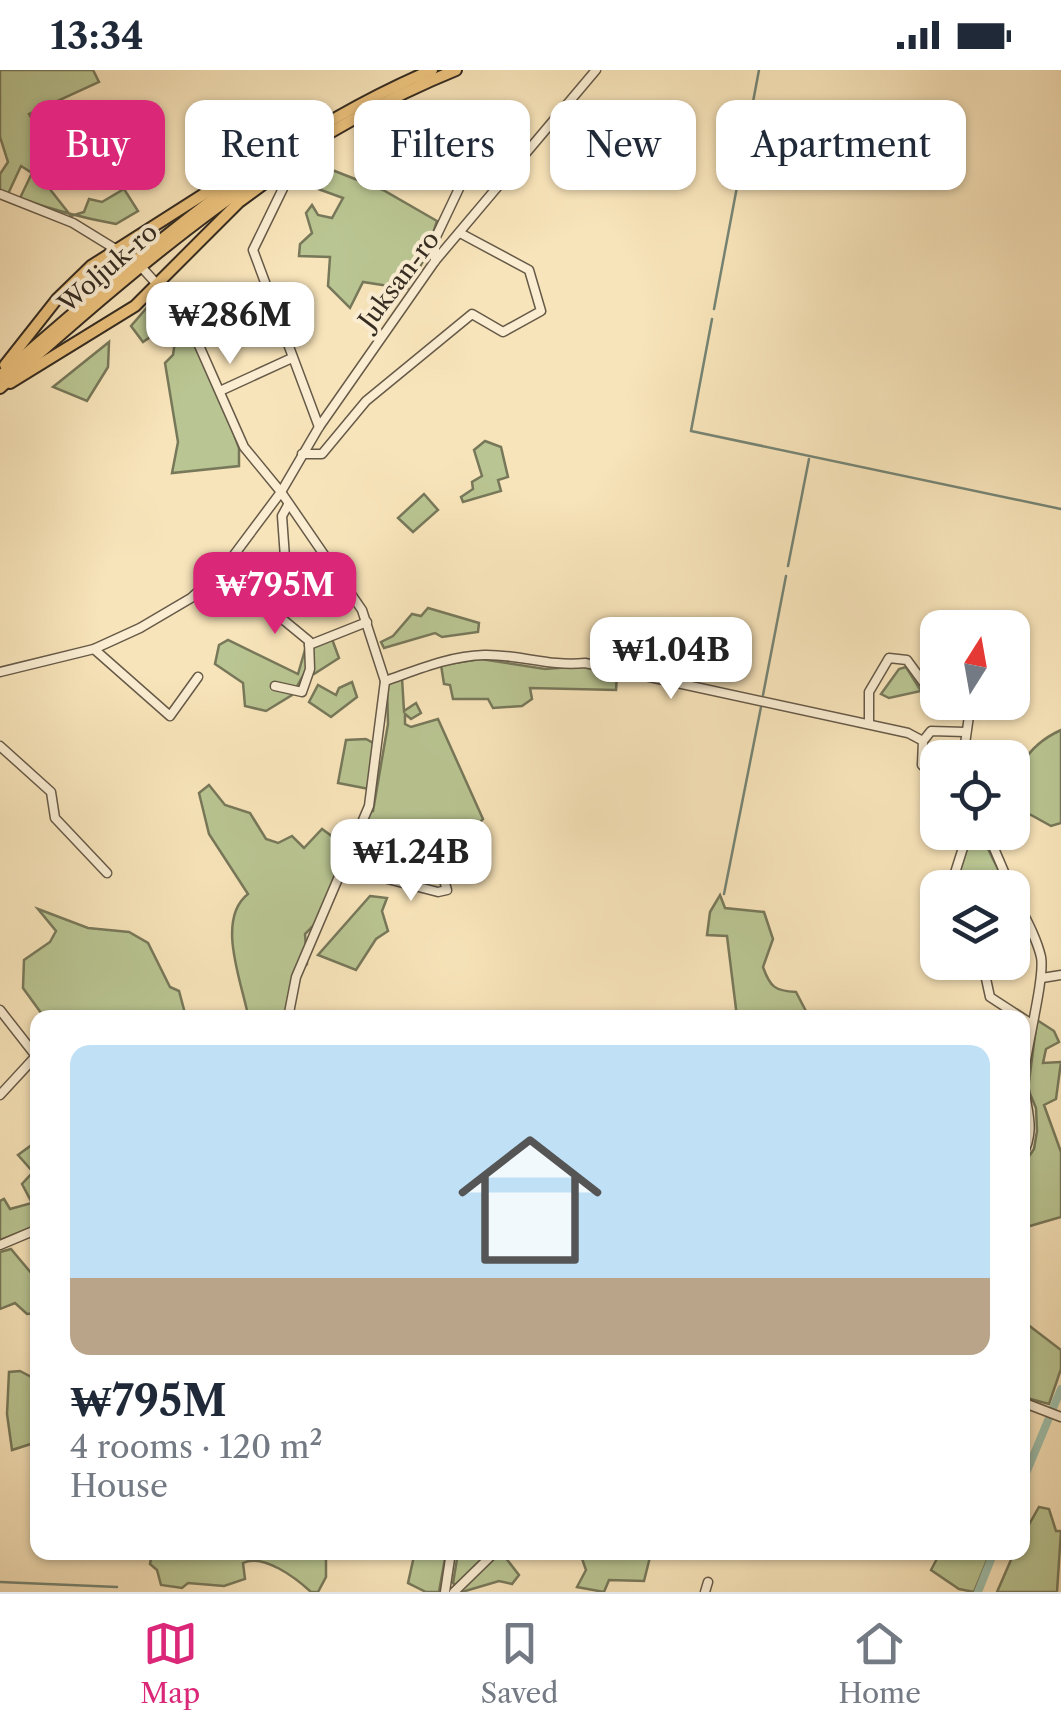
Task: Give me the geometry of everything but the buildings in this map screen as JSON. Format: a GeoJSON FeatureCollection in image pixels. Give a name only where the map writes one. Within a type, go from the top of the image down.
{"type":"FeatureCollection","features":[{"type":"Feature","properties":{"kind":"main road","name":"Woljuk-ro"},"geometry":{"type":"LineString","coordinates":[[334,119],[432,70]]}},
{"type":"Feature","properties":{"kind":"main road","name":"Woljuk-ro"},"geometry":{"type":"LineString","coordinates":[[334,130],[456,70]]}},
{"type":"Feature","properties":{"kind":"main road"},"geometry":{"type":"LineString","coordinates":[[206,190],[115,249],[58,299],[1,379],[16,383],[118,318],[254,190]]}},
{"type":"Feature","properties":{"kind":"main road","name":"Woljuk-ro"},"geometry":{"type":"LineString","coordinates":[[1,379],[172,226],[221,190]]}},
{"type":"Feature","properties":{"kind":"main road","name":"Woljuk-ro"},"geometry":{"type":"LineString","coordinates":[[1,379],[192,223],[239,190]]}},
{"type":"Feature","properties":{"kind":"street","name":"Juksan-ro"},"geometry":{"type":"LineString","coordinates":[[0,672],[94,648],[140,628],[192,598],[232,559],[436,261],[596,70]]}},
{"type":"Feature","properties":{"kind":"street"},"geometry":{"type":"LineString","coordinates":[[282,190],[253,250],[319,427]]}},
{"type":"Feature","properties":{"kind":"street"},"geometry":{"type":"LineString","coordinates":[[436,261],[435,238],[458,190]]}},
{"type":"Feature","properties":{"kind":"street"},"geometry":{"type":"LineString","coordinates":[[0,194],[72,223],[115,249]]}},
{"type":"Feature","properties":{"kind":"street"},"geometry":{"type":"LineString","coordinates":[[302,454],[322,454],[366,401],[472,314],[503,332],[541,311],[530,270],[460,233]]}},
{"type":"Feature","properties":{"kind":"street"},"geometry":{"type":"LineString","coordinates":[[144,270],[186,316],[244,447],[281,492],[368,622],[384,681],[374,784],[357,842],[296,976],[290,1010]]}},
{"type":"Feature","properties":{"kind":"street"},"geometry":{"type":"LineString","coordinates":[[220,391],[292,358]]}},
{"type":"Feature","properties":{"kind":"street"},"geometry":{"type":"LineString","coordinates":[[269,590],[286,572],[282,516],[288,505]]}},
{"type":"Feature","properties":{"kind":"street"},"geometry":{"type":"LineString","coordinates":[[232,559],[269,590],[276,614],[309,645],[310,669],[302,692],[275,686]]}},
{"type":"Feature","properties":{"kind":"street"},"geometry":{"type":"LineString","coordinates":[[309,645],[368,622]]}},
{"type":"Feature","properties":{"kind":"street"},"geometry":{"type":"LineString","coordinates":[[94,648],[170,716],[198,676]]}},
{"type":"Feature","properties":{"kind":"street"},"geometry":{"type":"LineString","coordinates":[[384,681],[438,662],[484,655],[556,666],[585,663],[869,722],[920,740]]}},
{"type":"Feature","properties":{"kind":"street"},"geometry":{"type":"LineString","coordinates":[[869,722],[868,692],[889,658],[907,660],[920,678]]}},
{"type":"Feature","properties":{"kind":"street"},"geometry":{"type":"LineString","coordinates":[[964,740],[967,720]]}},
{"type":"Feature","properties":{"kind":"street"},"geometry":{"type":"LineString","coordinates":[[923,740],[931,731],[965,732]]}},
{"type":"Feature","properties":{"kind":"street"},"geometry":{"type":"LineString","coordinates":[[0,746],[51,792],[55,818],[107,873]]}},
{"type":"Feature","properties":{"kind":"street"},"geometry":{"type":"LineString","coordinates":[[357,842],[372,875],[438,892],[447,890],[441,871],[443,856],[456,847]]}},
{"type":"Feature","properties":{"kind":"street"},"geometry":{"type":"LineString","coordinates":[[1030,931],[1041,956],[1042,978],[1030,1023]]}},
{"type":"Feature","properties":{"kind":"street"},"geometry":{"type":"LineString","coordinates":[[1042,978],[1061,975]]}},
{"type":"Feature","properties":{"kind":"street"},"geometry":{"type":"LineString","coordinates":[[987,980],[990,997],[1010,1010]]}},
{"type":"Feature","properties":{"kind":"street"},"geometry":{"type":"LineString","coordinates":[[0,1010],[30,1048]]}},
{"type":"Feature","properties":{"kind":"street"},"geometry":{"type":"LineString","coordinates":[[0,1095],[30,1064]]}},
{"type":"Feature","properties":{"kind":"street"},"geometry":{"type":"LineString","coordinates":[[1030,1112],[1030,1141]]}},
{"type":"Feature","properties":{"kind":"street"},"geometry":{"type":"LineString","coordinates":[[0,1245],[30,1233]]}},
{"type":"Feature","properties":{"kind":"street"},"geometry":{"type":"LineString","coordinates":[[1030,1405],[1061,1417]]}},
{"type":"Feature","properties":{"kind":"street"},"geometry":{"type":"LineString","coordinates":[[446,1592],[450,1560]]}},
{"type":"Feature","properties":{"kind":"street"},"geometry":{"type":"LineString","coordinates":[[454,1592],[487,1560]]}},
{"type":"Feature","properties":{"kind":"street"},"geometry":{"type":"LineString","coordinates":[[705,1592],[708,1582]]}},
{"type":"Feature","properties":{"kind":"green space"},"geometry":{"type":"Polygon","coordinates":[[[0,70],[93,70],[99,82],[60,100],[30,100],[30,172],[21,166],[8,194],[0,191],[0,174],[8,162],[0,137],[0,70]]]}},
{"type":"Feature","properties":{"kind":"green space"},"geometry":{"type":"Polygon","coordinates":[[[334,171],[354,179],[354,190],[383,190],[437,221],[425,258],[407,289],[363,282],[350,308],[328,286],[330,257],[299,256],[300,244],[312,233],[306,213],[312,205],[318,215],[332,218],[343,198],[321,190],[334,190],[334,171]]]}},
{"type":"Feature","properties":{"kind":"green space"},"geometry":{"type":"Polygon","coordinates":[[[30,177],[30,190],[50,190],[69,214],[20,198],[30,177]]]}},
{"type":"Feature","properties":{"kind":"green space"},"geometry":{"type":"Polygon","coordinates":[[[125,190],[138,211],[116,224],[74,215],[84,212],[89,199],[102,202],[125,190]]]}},
{"type":"Feature","properties":{"kind":"green space"},"geometry":{"type":"Polygon","coordinates":[[[150,304],[165,310],[193,341],[233,431],[239,448],[239,466],[172,473],[178,442],[165,363],[173,355],[177,328],[169,324],[143,342],[131,326],[150,304]]]}},
{"type":"Feature","properties":{"kind":"green space"},"geometry":{"type":"Polygon","coordinates":[[[109,342],[108,367],[87,401],[53,387],[109,342]]]}},
{"type":"Feature","properties":{"kind":"green space"},"geometry":{"type":"Polygon","coordinates":[[[485,441],[501,447],[508,477],[498,480],[501,491],[463,502],[461,497],[482,476],[474,450],[485,441]]]}},
{"type":"Feature","properties":{"kind":"green space"},"geometry":{"type":"Polygon","coordinates":[[[424,494],[438,510],[413,532],[398,518],[424,494]]]}},
{"type":"Feature","properties":{"kind":"green space"},"geometry":{"type":"Polygon","coordinates":[[[428,608],[479,623],[478,632],[442,637],[435,633],[384,648],[381,642],[393,636],[412,614],[421,616],[428,608]]]}},
{"type":"Feature","properties":{"kind":"green space"},"geometry":{"type":"Polygon","coordinates":[[[332,639],[339,658],[314,674],[304,674],[292,695],[266,711],[245,706],[243,683],[215,664],[219,645],[228,640],[298,674],[307,643],[332,639]]]}},
{"type":"Feature","properties":{"kind":"green space"},"geometry":{"type":"Polygon","coordinates":[[[481,659],[545,669],[584,666],[617,674],[616,690],[530,688],[532,699],[522,706],[493,708],[488,699],[453,699],[450,685],[444,684],[441,665],[481,659]]]}},
{"type":"Feature","properties":{"kind":"green space"},"geometry":{"type":"Polygon","coordinates":[[[906,667],[920,691],[889,698],[881,694],[899,669],[906,667]]]}},
{"type":"Feature","properties":{"kind":"green space"},"geometry":{"type":"Polygon","coordinates":[[[402,678],[404,711],[416,703],[421,713],[411,719],[405,714],[405,724],[411,727],[438,719],[483,819],[471,832],[451,829],[435,835],[422,865],[398,875],[375,867],[358,829],[365,812],[373,811],[388,724],[387,683],[402,678]]]}},
{"type":"Feature","properties":{"kind":"green space"},"geometry":{"type":"Polygon","coordinates":[[[352,682],[357,697],[331,717],[309,702],[318,685],[336,695],[339,688],[352,682]]]}},
{"type":"Feature","properties":{"kind":"green space"},"geometry":{"type":"Polygon","coordinates":[[[1061,730],[1061,823],[1051,826],[1030,815],[1030,752],[1061,730]]]}},
{"type":"Feature","properties":{"kind":"green space"},"geometry":{"type":"Polygon","coordinates":[[[366,739],[375,744],[369,789],[338,783],[346,740],[366,739]]]}},
{"type":"Feature","properties":{"kind":"green space"},"geometry":{"type":"Polygon","coordinates":[[[209,785],[225,805],[250,813],[266,839],[278,843],[292,836],[304,848],[322,829],[348,848],[314,925],[305,934],[307,964],[291,989],[293,1010],[247,1010],[232,934],[239,905],[248,894],[209,834],[199,793],[209,785]]]}},
{"type":"Feature","properties":{"kind":"green space"},"geometry":{"type":"Polygon","coordinates":[[[966,850],[988,850],[998,870],[960,870],[966,850]]]}},
{"type":"Feature","properties":{"kind":"green space"},"geometry":{"type":"Polygon","coordinates":[[[720,895],[725,908],[764,912],[773,939],[763,967],[774,987],[796,992],[805,1010],[736,1010],[727,936],[707,935],[710,912],[720,895]]]}},
{"type":"Feature","properties":{"kind":"green space"},"geometry":{"type":"Polygon","coordinates":[[[370,896],[387,898],[382,911],[388,931],[376,939],[356,970],[318,955],[370,896]]]}},
{"type":"Feature","properties":{"kind":"green space"},"geometry":{"type":"Polygon","coordinates":[[[38,909],[88,928],[129,932],[148,943],[170,987],[179,991],[184,1010],[39,1010],[23,988],[24,960],[50,942],[56,931],[38,909]]]}},
{"type":"Feature","properties":{"kind":"green space"},"geometry":{"type":"Polygon","coordinates":[[[1037,1020],[1054,1031],[1059,1042],[1046,1049],[1043,1063],[1061,1062],[1056,1099],[1044,1105],[1061,1152],[1061,1217],[1030,1226],[1030,1155],[1037,1131],[1030,1074],[1037,1020]]]}},
{"type":"Feature","properties":{"kind":"green space"},"geometry":{"type":"Polygon","coordinates":[[[30,1146],[30,1169],[18,1155],[30,1146]]]}},
{"type":"Feature","properties":{"kind":"green space"},"geometry":{"type":"Polygon","coordinates":[[[30,1175],[30,1199],[22,1184],[30,1175]]]}},
{"type":"Feature","properties":{"kind":"green space"},"geometry":{"type":"Polygon","coordinates":[[[4,1199],[10,1209],[30,1204],[30,1229],[0,1240],[0,1201],[4,1199]]]}},
{"type":"Feature","properties":{"kind":"green space"},"geometry":{"type":"Polygon","coordinates":[[[11,1249],[30,1272],[30,1314],[15,1303],[0,1309],[0,1252],[11,1249]]]}},
{"type":"Feature","properties":{"kind":"green space"},"geometry":{"type":"Polygon","coordinates":[[[1030,1326],[1061,1350],[1061,1369],[1049,1404],[1030,1399],[1030,1326]]]}},
{"type":"Feature","properties":{"kind":"green space"},"geometry":{"type":"Polygon","coordinates":[[[20,1371],[30,1376],[30,1444],[12,1450],[7,1414],[9,1372],[20,1371]]]}},
{"type":"Feature","properties":{"kind":"green space"},"geometry":{"type":"Polygon","coordinates":[[[1039,1507],[1049,1509],[1056,1531],[1061,1531],[1057,1592],[997,1592],[1011,1560],[1030,1560],[1030,1523],[1039,1507]]]}},
{"type":"Feature","properties":{"kind":"green space"},"geometry":{"type":"Polygon","coordinates":[[[151,1560],[326,1560],[326,1577],[318,1592],[311,1592],[279,1568],[251,1561],[243,1563],[245,1579],[224,1586],[188,1583],[182,1588],[161,1585],[157,1570],[151,1560]]]}},
{"type":"Feature","properties":{"kind":"green space"},"geometry":{"type":"Polygon","coordinates":[[[413,1560],[445,1560],[439,1592],[426,1592],[408,1583],[413,1560]]]}},
{"type":"Feature","properties":{"kind":"green space"},"geometry":{"type":"Polygon","coordinates":[[[457,1560],[507,1560],[519,1575],[512,1584],[499,1581],[462,1592],[453,1583],[457,1560]]]}},
{"type":"Feature","properties":{"kind":"green space"},"geometry":{"type":"Polygon","coordinates":[[[582,1560],[649,1560],[644,1581],[609,1580],[604,1592],[577,1587],[586,1570],[582,1560]]]}},
{"type":"Feature","properties":{"kind":"green space"},"geometry":{"type":"Polygon","coordinates":[[[936,1560],[987,1560],[974,1592],[959,1589],[931,1570],[936,1560]]]}},
{"type":"Feature","properties":{"kind":"waterway"},"geometry":{"type":"LineString","coordinates":[[714,309],[759,70]]}},
{"type":"Feature","properties":{"kind":"waterway"},"geometry":{"type":"LineString","coordinates":[[712,319],[691,431],[1061,509]]}},
{"type":"Feature","properties":{"kind":"waterway"},"geometry":{"type":"LineString","coordinates":[[788,566],[809,459]]}},
{"type":"Feature","properties":{"kind":"waterway"},"geometry":{"type":"LineString","coordinates":[[763,695],[786,576]]}},
{"type":"Feature","properties":{"kind":"waterway"},"geometry":{"type":"LineString","coordinates":[[724,894],[761,707]]}},
{"type":"Feature","properties":{"kind":"waterway"},"geometry":{"type":"LineString","coordinates":[[1030,1464],[1061,1389]]}},
{"type":"Feature","properties":{"kind":"waterway"},"geometry":{"type":"LineString","coordinates":[[978,1592],[991,1560]]}},
{"type":"Feature","properties":{"kind":"waterway"},"geometry":{"type":"LineString","coordinates":[[0,1582],[117,1587]]}}]}
